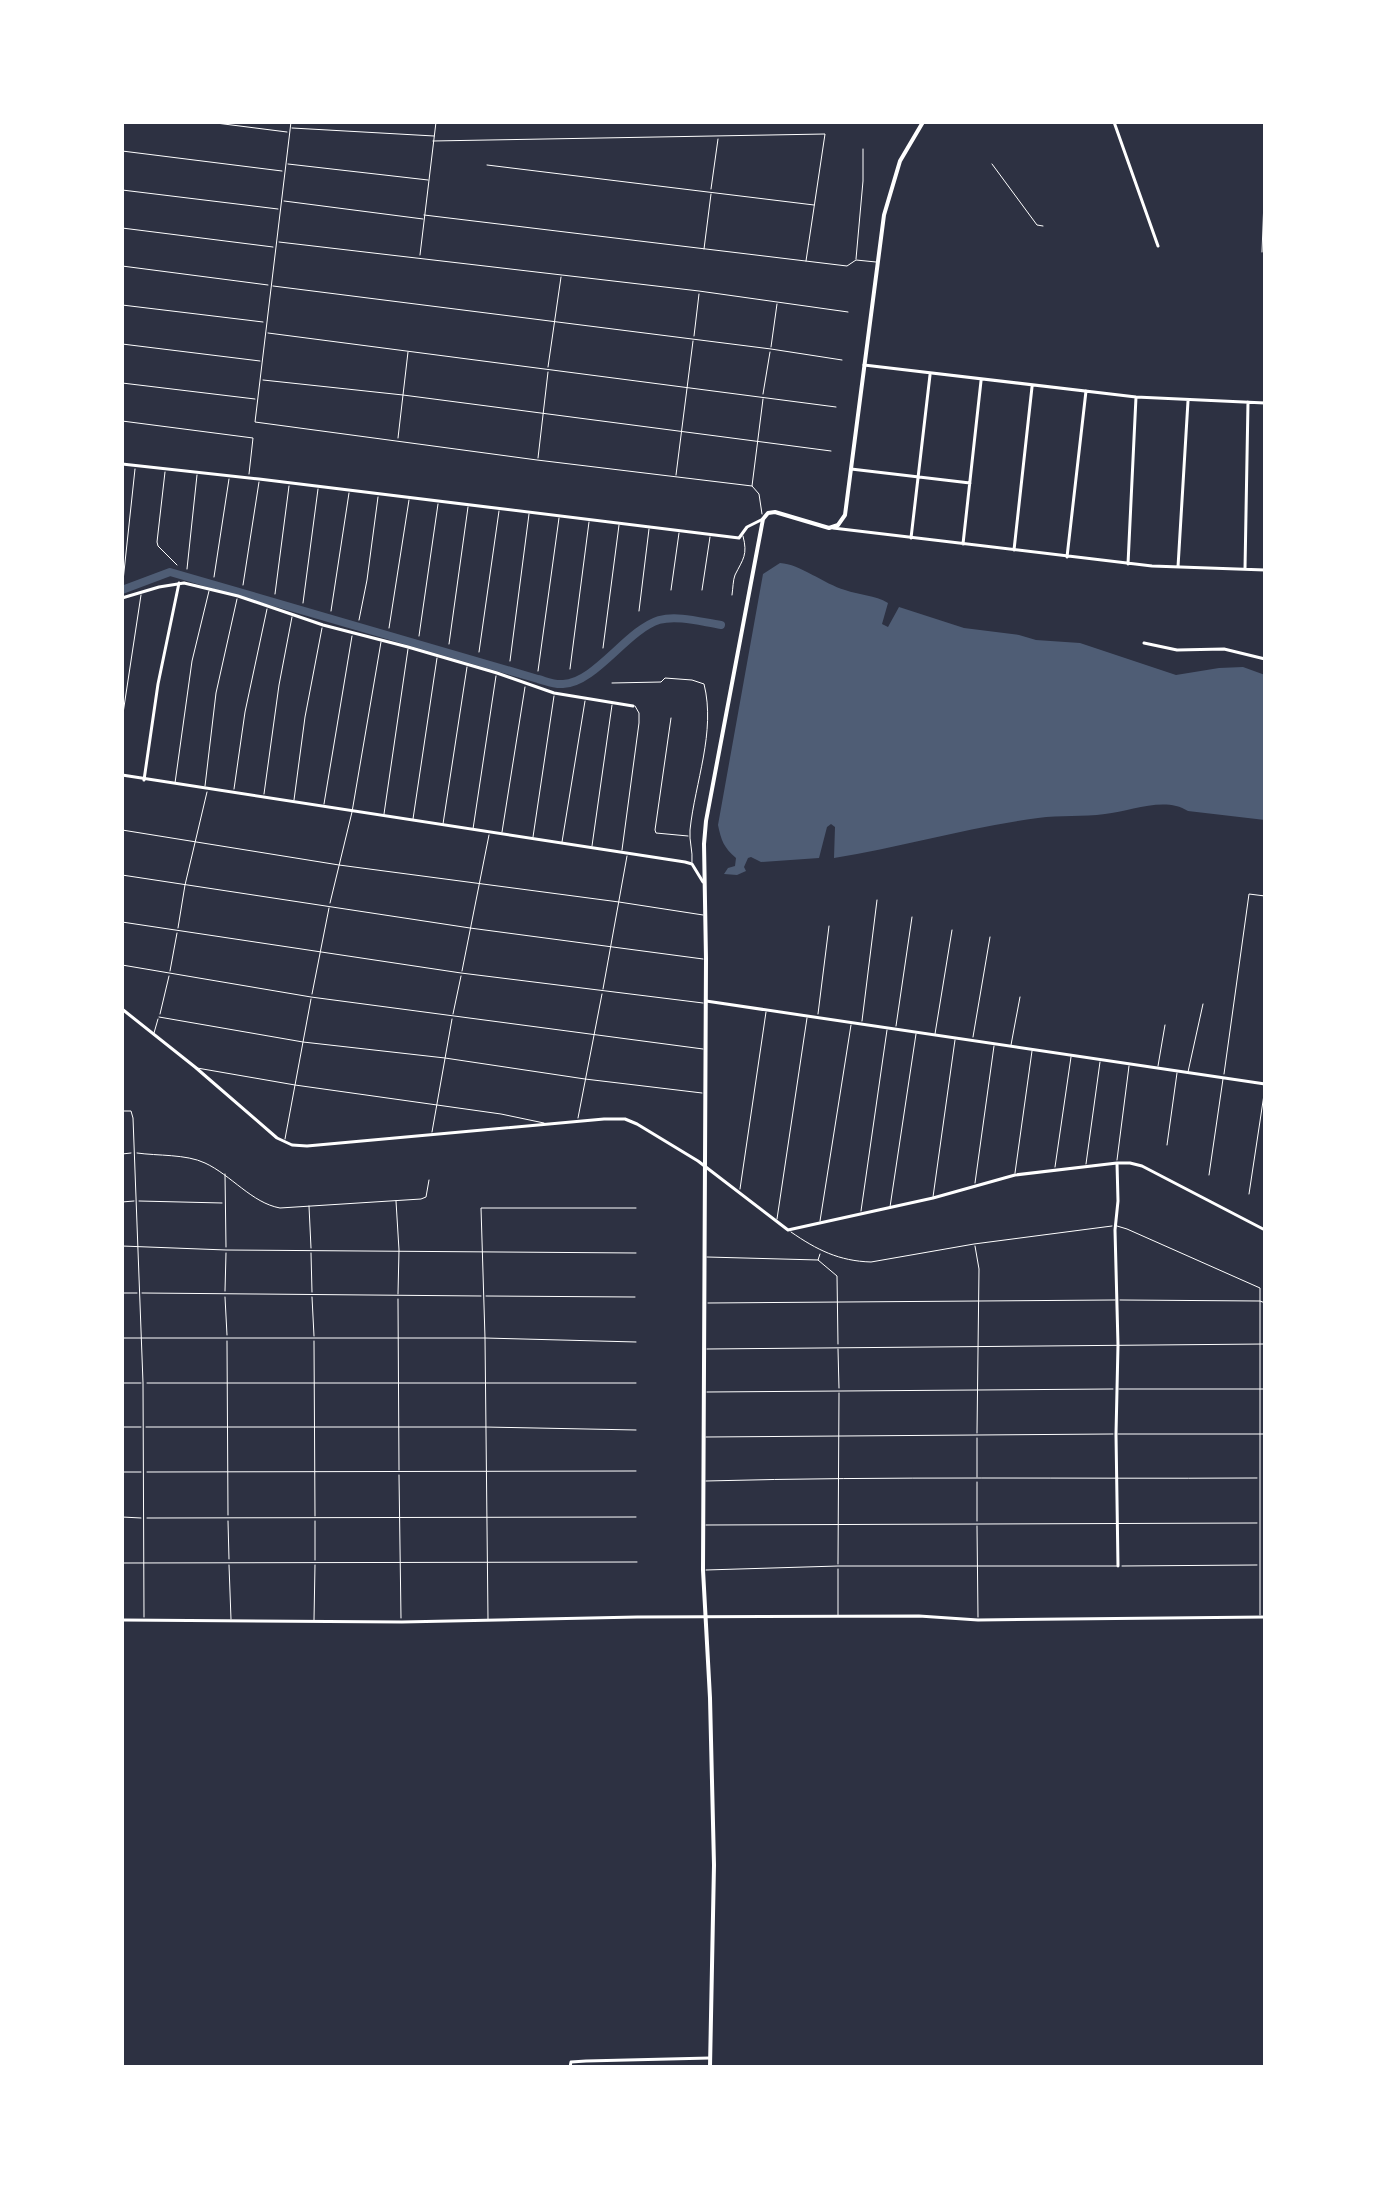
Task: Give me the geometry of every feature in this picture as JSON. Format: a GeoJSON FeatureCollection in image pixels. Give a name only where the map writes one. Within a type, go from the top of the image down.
{"type":"FeatureCollection","features":[{"type":"Feature","properties":{"kind":"main road"},"geometry":{"type":"LineString","coordinates":[[710,2067],[714,1865],[703,1570],[706,821],[763,519],[771,512],[780,512],[829,528],[838,525],[845,515],[884,215],[900,161],[923,122]]}},
{"type":"Feature","properties":{"kind":"street"},"geometry":{"type":"LineString","coordinates":[[1114,122],[1158,246]]}},
{"type":"Feature","properties":{"kind":"street"},"geometry":{"type":"LineString","coordinates":[[864,365],[1136,397],[1265,403]]}},
{"type":"Feature","properties":{"kind":"street"},"geometry":{"type":"LineString","coordinates":[[911,538],[930,374]]}},
{"type":"Feature","properties":{"kind":"street"},"geometry":{"type":"LineString","coordinates":[[963,544],[981,379]]}},
{"type":"Feature","properties":{"kind":"street"},"geometry":{"type":"LineString","coordinates":[[1014,550],[1033,386]]}},
{"type":"Feature","properties":{"kind":"street"},"geometry":{"type":"LineString","coordinates":[[1067,557],[1086,391]]}},
{"type":"Feature","properties":{"kind":"street"},"geometry":{"type":"LineString","coordinates":[[1128,564],[1136,397]]}},
{"type":"Feature","properties":{"kind":"street"},"geometry":{"type":"LineString","coordinates":[[1178,567],[1188,401]]}},
{"type":"Feature","properties":{"kind":"street"},"geometry":{"type":"LineString","coordinates":[[1245,569],[1248,402]]}},
{"type":"Feature","properties":{"kind":"street"},"geometry":{"type":"LineString","coordinates":[[122,464],[739,538],[752,523],[763,519]]}},
{"type":"Feature","properties":{"kind":"street"},"geometry":{"type":"LineString","coordinates":[[851,469],[970,483]]}},
{"type":"Feature","properties":{"kind":"street"},"geometry":{"type":"LineString","coordinates":[[829,528],[1128,564],[1265,570]]}},
{"type":"Feature","properties":{"kind":"street"},"geometry":{"type":"LineString","coordinates":[[144,780],[158,684],[179,583]]}},
{"type":"Feature","properties":{"kind":"street"},"geometry":{"type":"LineString","coordinates":[[122,598],[179,583],[209,589],[323,625],[497,673],[554,693],[633,706]]}},
{"type":"Feature","properties":{"kind":"street"},"geometry":{"type":"LineString","coordinates":[[1144,643],[1177,650],[1224,649],[1265,659]]}},
{"type":"Feature","properties":{"kind":"street"},"geometry":{"type":"LineString","coordinates":[[122,775],[692,864],[705,886]]}},
{"type":"Feature","properties":{"kind":"street"},"geometry":{"type":"LineString","coordinates":[[706,1002],[916,1031],[1265,1086]]}},
{"type":"Feature","properties":{"kind":"street"},"geometry":{"type":"LineString","coordinates":[[122,1009],[277,1138],[292,1145],[625,1119],[704,1166],[788,1230],[933,1198],[1015,1175],[1117,1163],[1142,1166],[1265,1230]]}},
{"type":"Feature","properties":{"kind":"street"},"geometry":{"type":"LineString","coordinates":[[1117,1163],[1118,1566]]}},
{"type":"Feature","properties":{"kind":"street"},"geometry":{"type":"LineString","coordinates":[[122,1620],[402,1622],[637,1617],[919,1616],[978,1620],[1262,1617]]}},
{"type":"Feature","properties":{"kind":"street"},"geometry":{"type":"LineString","coordinates":[[570,2067],[571,2062],[586,2061],[710,2058]]}},
{"type":"Feature","properties":{"kind":"lane"},"geometry":{"type":"LineString","coordinates":[[208,122],[290,130],[434,136]]}},
{"type":"Feature","properties":{"kind":"lane"},"geometry":{"type":"LineString","coordinates":[[291,122],[255,422],[752,486],[759,494],[763,519]]}},
{"type":"Feature","properties":{"kind":"lane"},"geometry":{"type":"LineString","coordinates":[[420,258],[436,122]]}},
{"type":"Feature","properties":{"kind":"lane"},"geometry":{"type":"LineString","coordinates":[[433,141],[825,134],[806,261]]}},
{"type":"Feature","properties":{"kind":"lane"},"geometry":{"type":"LineString","coordinates":[[704,249],[718,136]]}},
{"type":"Feature","properties":{"kind":"lane"},"geometry":{"type":"LineString","coordinates":[[856,260],[863,149]]}},
{"type":"Feature","properties":{"kind":"lane"},"geometry":{"type":"LineString","coordinates":[[122,151],[285,171]]}},
{"type":"Feature","properties":{"kind":"lane"},"geometry":{"type":"LineString","coordinates":[[286,164],[428,180]]}},
{"type":"Feature","properties":{"kind":"lane"},"geometry":{"type":"LineString","coordinates":[[992,164],[1037,225],[1043,226]]}},
{"type":"Feature","properties":{"kind":"lane"},"geometry":{"type":"LineString","coordinates":[[487,165],[815,205]]}},
{"type":"Feature","properties":{"kind":"lane"},"geometry":{"type":"LineString","coordinates":[[1262,252],[1265,174]]}},
{"type":"Feature","properties":{"kind":"lane"},"geometry":{"type":"LineString","coordinates":[[122,190],[280,209]]}},
{"type":"Feature","properties":{"kind":"lane"},"geometry":{"type":"LineString","coordinates":[[281,201],[423,219]]}},
{"type":"Feature","properties":{"kind":"lane"},"geometry":{"type":"LineString","coordinates":[[424,215],[847,266],[856,260],[877,262]]}},
{"type":"Feature","properties":{"kind":"lane"},"geometry":{"type":"LineString","coordinates":[[122,228],[276,248]]}},
{"type":"Feature","properties":{"kind":"lane"},"geometry":{"type":"LineString","coordinates":[[276,241],[699,291],[848,312]]}},
{"type":"Feature","properties":{"kind":"lane"},"geometry":{"type":"LineString","coordinates":[[122,266],[556,320],[842,360]]}},
{"type":"Feature","properties":{"kind":"lane"},"geometry":{"type":"LineString","coordinates":[[537,460],[562,275]]}},
{"type":"Feature","properties":{"kind":"lane"},"geometry":{"type":"LineString","coordinates":[[676,478],[699,291]]}},
{"type":"Feature","properties":{"kind":"lane"},"geometry":{"type":"LineString","coordinates":[[752,486],[777,302]]}},
{"type":"Feature","properties":{"kind":"lane"},"geometry":{"type":"LineString","coordinates":[[122,305],[266,322]]}},
{"type":"Feature","properties":{"kind":"lane"},"geometry":{"type":"LineString","coordinates":[[266,333],[836,407]]}},
{"type":"Feature","properties":{"kind":"lane"},"geometry":{"type":"LineString","coordinates":[[122,344],[262,361]]}},
{"type":"Feature","properties":{"kind":"lane"},"geometry":{"type":"LineString","coordinates":[[398,441],[408,351]]}},
{"type":"Feature","properties":{"kind":"lane"},"geometry":{"type":"LineString","coordinates":[[260,379],[831,451]]}},
{"type":"Feature","properties":{"kind":"lane"},"geometry":{"type":"LineString","coordinates":[[122,383],[257,400]]}},
{"type":"Feature","properties":{"kind":"lane"},"geometry":{"type":"LineString","coordinates":[[122,421],[253,438],[249,478]]}},
{"type":"Feature","properties":{"kind":"lane"},"geometry":{"type":"LineString","coordinates":[[123,581],[136,466]]}},
{"type":"Feature","properties":{"kind":"lane"},"geometry":{"type":"LineString","coordinates":[[165,470],[157,542],[177,565]]}},
{"type":"Feature","properties":{"kind":"lane"},"geometry":{"type":"LineString","coordinates":[[187,569],[197,472]]}},
{"type":"Feature","properties":{"kind":"lane"},"geometry":{"type":"LineString","coordinates":[[214,577],[229,476]]}},
{"type":"Feature","properties":{"kind":"lane"},"geometry":{"type":"LineString","coordinates":[[243,585],[259,479]]}},
{"type":"Feature","properties":{"kind":"lane"},"geometry":{"type":"LineString","coordinates":[[275,594],[290,483]]}},
{"type":"Feature","properties":{"kind":"lane"},"geometry":{"type":"LineString","coordinates":[[303,603],[318,487]]}},
{"type":"Feature","properties":{"kind":"lane"},"geometry":{"type":"LineString","coordinates":[[331,611],[349,491]]}},
{"type":"Feature","properties":{"kind":"lane"},"geometry":{"type":"LineString","coordinates":[[359,620],[378,494]]}},
{"type":"Feature","properties":{"kind":"lane"},"geometry":{"type":"LineString","coordinates":[[389,628],[409,498]]}},
{"type":"Feature","properties":{"kind":"lane"},"geometry":{"type":"LineString","coordinates":[[419,636],[439,501]]}},
{"type":"Feature","properties":{"kind":"lane"},"geometry":{"type":"LineString","coordinates":[[449,644],[468,505]]}},
{"type":"Feature","properties":{"kind":"lane"},"geometry":{"type":"LineString","coordinates":[[479,652],[500,508]]}},
{"type":"Feature","properties":{"kind":"lane"},"geometry":{"type":"LineString","coordinates":[[510,661],[529,512]]}},
{"type":"Feature","properties":{"kind":"lane"},"geometry":{"type":"LineString","coordinates":[[538,671],[559,516]]}},
{"type":"Feature","properties":{"kind":"lane"},"geometry":{"type":"LineString","coordinates":[[570,669],[590,519]]}},
{"type":"Feature","properties":{"kind":"lane"},"geometry":{"type":"LineString","coordinates":[[603,648],[619,522]]}},
{"type":"Feature","properties":{"kind":"lane"},"geometry":{"type":"LineString","coordinates":[[639,611],[649,526]]}},
{"type":"Feature","properties":{"kind":"lane"},"geometry":{"type":"LineString","coordinates":[[671,590],[680,530]]}},
{"type":"Feature","properties":{"kind":"lane"},"geometry":{"type":"LineString","coordinates":[[702,590],[710,534]]}},
{"type":"Feature","properties":{"kind":"lane"},"geometry":{"type":"LineString","coordinates":[[732,595],[735,576],[745,554],[742,534]]}},
{"type":"Feature","properties":{"kind":"lane"},"geometry":{"type":"LineString","coordinates":[[175,784],[192,661],[209,589]]}},
{"type":"Feature","properties":{"kind":"lane"},"geometry":{"type":"LineString","coordinates":[[122,720],[141,593]]}},
{"type":"Feature","properties":{"kind":"lane"},"geometry":{"type":"LineString","coordinates":[[154,1035],[196,842],[206,789],[216,693],[238,596]]}},
{"type":"Feature","properties":{"kind":"lane"},"geometry":{"type":"LineString","coordinates":[[234,793],[245,712],[267,606]]}},
{"type":"Feature","properties":{"kind":"lane"},"geometry":{"type":"LineString","coordinates":[[264,798],[292,615]]}},
{"type":"Feature","properties":{"kind":"lane"},"geometry":{"type":"LineString","coordinates":[[294,803],[307,704],[323,625]]}},
{"type":"Feature","properties":{"kind":"lane"},"geometry":{"type":"LineString","coordinates":[[324,807],[353,633]]}},
{"type":"Feature","properties":{"kind":"lane"},"geometry":{"type":"LineString","coordinates":[[285,1142],[329,907],[352,812],[381,640]]}},
{"type":"Feature","properties":{"kind":"lane"},"geometry":{"type":"LineString","coordinates":[[384,817],[408,647]]}},
{"type":"Feature","properties":{"kind":"lane"},"geometry":{"type":"LineString","coordinates":[[413,821],[437,656]]}},
{"type":"Feature","properties":{"kind":"lane"},"geometry":{"type":"LineString","coordinates":[[443,825],[468,665]]}},
{"type":"Feature","properties":{"kind":"lane"},"geometry":{"type":"LineString","coordinates":[[473,830],[497,673]]}},
{"type":"Feature","properties":{"kind":"lane"},"geometry":{"type":"LineString","coordinates":[[612,683],[661,682],[665,678],[704,684],[709,705],[690,836],[692,864]]}},
{"type":"Feature","properties":{"kind":"lane"},"geometry":{"type":"LineString","coordinates":[[502,834],[525,684]]}},
{"type":"Feature","properties":{"kind":"lane"},"geometry":{"type":"LineString","coordinates":[[532,839],[554,693]]}},
{"type":"Feature","properties":{"kind":"lane"},"geometry":{"type":"LineString","coordinates":[[562,843],[585,698]]}},
{"type":"Feature","properties":{"kind":"lane"},"geometry":{"type":"LineString","coordinates":[[592,848],[613,702]]}},
{"type":"Feature","properties":{"kind":"lane"},"geometry":{"type":"LineString","coordinates":[[577,1121],[619,902],[639,723],[637,706],[633,706]]}},
{"type":"Feature","properties":{"kind":"lane"},"geometry":{"type":"LineString","coordinates":[[671,718],[655,830],[656,833],[690,836]]}},
{"type":"Feature","properties":{"kind":"lane"},"geometry":{"type":"LineString","coordinates":[[122,830],[339,865],[705,916]]}},
{"type":"Feature","properties":{"kind":"lane"},"geometry":{"type":"LineString","coordinates":[[432,1135],[489,832]]}},
{"type":"Feature","properties":{"kind":"lane"},"geometry":{"type":"LineString","coordinates":[[122,875],[470,928],[706,959]]}},
{"type":"Feature","properties":{"kind":"lane"},"geometry":{"type":"LineString","coordinates":[[1209,1175],[1249,894],[1265,896]]}},
{"type":"Feature","properties":{"kind":"lane"},"geometry":{"type":"LineString","coordinates":[[862,1024],[877,900]]}},
{"type":"Feature","properties":{"kind":"lane"},"geometry":{"type":"LineString","coordinates":[[896,1028],[912,917]]}},
{"type":"Feature","properties":{"kind":"lane"},"geometry":{"type":"LineString","coordinates":[[122,922],[461,973],[706,1002]]}},
{"type":"Feature","properties":{"kind":"lane"},"geometry":{"type":"LineString","coordinates":[[818,1017],[829,926]]}},
{"type":"Feature","properties":{"kind":"lane"},"geometry":{"type":"LineString","coordinates":[[934,1034],[952,930]]}},
{"type":"Feature","properties":{"kind":"lane"},"geometry":{"type":"LineString","coordinates":[[972,1040],[990,937]]}},
{"type":"Feature","properties":{"kind":"lane"},"geometry":{"type":"LineString","coordinates":[[122,965],[311,997],[706,1049]]}},
{"type":"Feature","properties":{"kind":"lane"},"geometry":{"type":"LineString","coordinates":[[1011,1046],[1020,997]]}},
{"type":"Feature","properties":{"kind":"lane"},"geometry":{"type":"LineString","coordinates":[[1188,1072],[1203,1004]]}},
{"type":"Feature","properties":{"kind":"lane"},"geometry":{"type":"LineString","coordinates":[[739,1193],[766,1010]]}},
{"type":"Feature","properties":{"kind":"lane"},"geometry":{"type":"LineString","coordinates":[[776,1222],[808,1016]]}},
{"type":"Feature","properties":{"kind":"lane"},"geometry":{"type":"LineString","coordinates":[[159,1017],[303,1042],[705,1093]]}},
{"type":"Feature","properties":{"kind":"lane"},"geometry":{"type":"LineString","coordinates":[[820,1223],[852,1022]]}},
{"type":"Feature","properties":{"kind":"lane"},"geometry":{"type":"LineString","coordinates":[[1158,1068],[1165,1025]]}},
{"type":"Feature","properties":{"kind":"lane"},"geometry":{"type":"LineString","coordinates":[[861,1214],[887,1027]]}},
{"type":"Feature","properties":{"kind":"lane"},"geometry":{"type":"LineString","coordinates":[[890,1208],[916,1031]]}},
{"type":"Feature","properties":{"kind":"lane"},"geometry":{"type":"LineString","coordinates":[[933,1198],[955,1037]]}},
{"type":"Feature","properties":{"kind":"lane"},"geometry":{"type":"LineString","coordinates":[[974,1186],[994,1043]]}},
{"type":"Feature","properties":{"kind":"lane"},"geometry":{"type":"LineString","coordinates":[[1015,1175],[1032,1049]]}},
{"type":"Feature","properties":{"kind":"lane"},"geometry":{"type":"LineString","coordinates":[[1054,1170],[1071,1055]]}},
{"type":"Feature","properties":{"kind":"lane"},"geometry":{"type":"LineString","coordinates":[[1086,1166],[1100,1059]]}},
{"type":"Feature","properties":{"kind":"lane"},"geometry":{"type":"LineString","coordinates":[[1117,1163],[1129,1064]]}},
{"type":"Feature","properties":{"kind":"lane"},"geometry":{"type":"LineString","coordinates":[[195,1067],[550,1124]]}},
{"type":"Feature","properties":{"kind":"lane"},"geometry":{"type":"LineString","coordinates":[[1167,1145],[1177,1071]]}},
{"type":"Feature","properties":{"kind":"lane"},"geometry":{"type":"LineString","coordinates":[[1249,1194],[1265,1086]]}},
{"type":"Feature","properties":{"kind":"lane"},"geometry":{"type":"LineString","coordinates":[[122,1111],[131,1111],[139,1246],[144,1427],[144,1620]]}},
{"type":"Feature","properties":{"kind":"lane"},"geometry":{"type":"LineString","coordinates":[[122,1154],[195,1159],[225,1174],[270,1206],[280,1208],[426,1197],[429,1180]]}},
{"type":"Feature","properties":{"kind":"lane"},"geometry":{"type":"LineString","coordinates":[[225,1174],[231,1621]]}},
{"type":"Feature","properties":{"kind":"lane"},"geometry":{"type":"LineString","coordinates":[[396,1201],[402,1622]]}},
{"type":"Feature","properties":{"kind":"lane"},"geometry":{"type":"LineString","coordinates":[[122,1202],[224,1204]]}},
{"type":"Feature","properties":{"kind":"lane"},"geometry":{"type":"LineString","coordinates":[[309,1206],[315,1383],[314,1621]]}},
{"type":"Feature","properties":{"kind":"lane"},"geometry":{"type":"LineString","coordinates":[[488,1621],[481,1208],[636,1208]]}},
{"type":"Feature","properties":{"kind":"lane"},"geometry":{"type":"LineString","coordinates":[[788,1230],[820,1251],[854,1261],[871,1262],[974,1244],[1116,1226],[1260,1288],[1259,1565],[1262,1617]]}},
{"type":"Feature","properties":{"kind":"lane"},"geometry":{"type":"LineString","coordinates":[[974,1244],[978,1258],[978,1620]]}},
{"type":"Feature","properties":{"kind":"lane"},"geometry":{"type":"LineString","coordinates":[[122,1246],[226,1250],[636,1253]]}},
{"type":"Feature","properties":{"kind":"lane"},"geometry":{"type":"LineString","coordinates":[[818,1260],[820,1251]]}},
{"type":"Feature","properties":{"kind":"lane"},"geometry":{"type":"LineString","coordinates":[[704,1257],[818,1260],[837,1276],[838,1617]]}},
{"type":"Feature","properties":{"kind":"lane"},"geometry":{"type":"LineString","coordinates":[[122,1293],[635,1297]]}},
{"type":"Feature","properties":{"kind":"lane"},"geometry":{"type":"LineString","coordinates":[[704,1303],[977,1300],[1265,1303]]}},
{"type":"Feature","properties":{"kind":"lane"},"geometry":{"type":"LineString","coordinates":[[122,1338],[485,1338],[636,1342]]}},
{"type":"Feature","properties":{"kind":"lane"},"geometry":{"type":"LineString","coordinates":[[704,1349],[1265,1344]]}},
{"type":"Feature","properties":{"kind":"lane"},"geometry":{"type":"LineString","coordinates":[[122,1383],[636,1383]]}},
{"type":"Feature","properties":{"kind":"lane"},"geometry":{"type":"LineString","coordinates":[[704,1392],[1265,1389]]}},
{"type":"Feature","properties":{"kind":"lane"},"geometry":{"type":"LineString","coordinates":[[122,1427],[636,1430]]}},
{"type":"Feature","properties":{"kind":"lane"},"geometry":{"type":"LineString","coordinates":[[704,1437],[1265,1434]]}},
{"type":"Feature","properties":{"kind":"lane"},"geometry":{"type":"LineString","coordinates":[[122,1472],[636,1471]]}},
{"type":"Feature","properties":{"kind":"lane"},"geometry":{"type":"LineString","coordinates":[[703,1481],[837,1477],[1265,1478]]}},
{"type":"Feature","properties":{"kind":"lane"},"geometry":{"type":"LineString","coordinates":[[122,1517],[636,1517]]}},
{"type":"Feature","properties":{"kind":"lane"},"geometry":{"type":"LineString","coordinates":[[703,1525],[1265,1523]]}},
{"type":"Feature","properties":{"kind":"lane"},"geometry":{"type":"LineString","coordinates":[[122,1563],[637,1562]]}},
{"type":"Feature","properties":{"kind":"lane"},"geometry":{"type":"LineString","coordinates":[[703,1570],[838,1566],[1265,1565]]}},
{"type":"Feature","properties":{"kind":"water"},"geometry":{"type":"Polygon","coordinates":[[[780,563],[796,567],[850,592],[888,603],[882,624],[888,627],[899,607],[964,628],[1036,640],[1080,643],[1176,675],[1243,667],[1265,675],[1265,820],[1158,805],[1105,814],[1012,822],[834,858],[835,827],[831,824],[827,827],[819,858],[761,862],[751,857],[744,867],[746,871],[737,875],[724,874],[728,868],[735,866],[736,858],[724,843],[718,825],[763,574],[780,563]]]}},
{"type":"Feature","properties":{"kind":"waterway"},"geometry":{"type":"LineString","coordinates":[[122,590],[170,572],[560,684],[587,675],[635,634],[659,620],[682,619],[721,625]]}}]}
